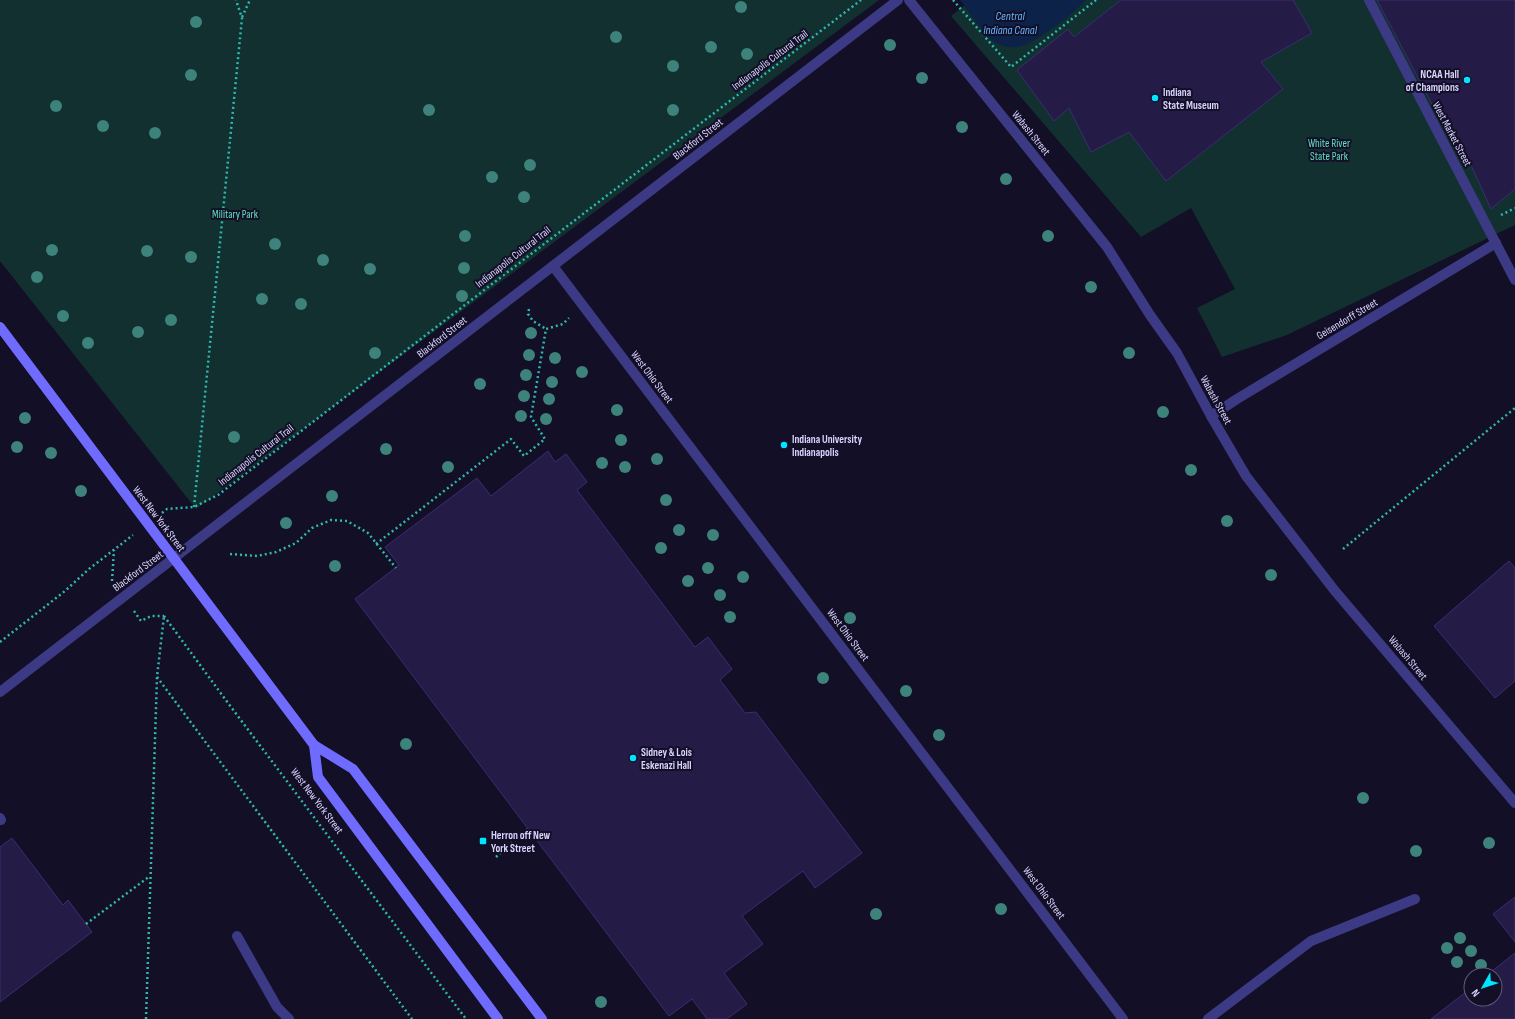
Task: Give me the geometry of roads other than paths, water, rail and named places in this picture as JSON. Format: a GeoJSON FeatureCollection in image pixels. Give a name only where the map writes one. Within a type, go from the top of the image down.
{"type":"FeatureCollection","features":[{"type":"Feature","properties":{"kind":"main road","name":"West New York Street"},"geometry":{"type":"LineString","coordinates":[[0,327],[314,745],[353,769],[542,1019]]}},
{"type":"Feature","properties":{"kind":"main road","name":"West New York Street"},"geometry":{"type":"LineString","coordinates":[[314,745],[318,777],[498,1019]]}},
{"type":"Feature","properties":{"kind":"street","name":"Blackford Street"},"geometry":{"type":"LineString","coordinates":[[0,692],[898,0]]}},
{"type":"Feature","properties":{"kind":"street","name":"Wabash Street"},"geometry":{"type":"LineString","coordinates":[[909,0],[1107,247],[1150,315],[1177,353],[1246,476],[1317,569],[1515,803]]}},
{"type":"Feature","properties":{"kind":"street","name":"West Market Street"},"geometry":{"type":"LineString","coordinates":[[1369,0],[1515,280]]}},
{"type":"Feature","properties":{"kind":"street","name":"Geisendorff Street"},"geometry":{"type":"LineString","coordinates":[[1211,416],[1496,243]]}},
{"type":"Feature","properties":{"kind":"street","name":"West Ohio Street"},"geometry":{"type":"LineString","coordinates":[[553,266],[1122,1019]]}},
{"type":"Feature","properties":{"kind":"street"},"geometry":{"type":"LineString","coordinates":[[1208,1019],[1311,941],[1415,899]]}},
{"type":"Feature","properties":{"kind":"street"},"geometry":{"type":"LineString","coordinates":[[237,936],[277,1007],[289,1019]]}},
{"type":"Feature","properties":{"kind":"water","name":"Central Indiana Canal"},"geometry":{"type":"Polygon","coordinates":[[[960,0],[1086,0],[1074,12],[1046,33],[1022,46],[1014,47],[993,41],[980,27],[960,0]]]}},
{"type":"Feature","properties":{"kind":"place","name":"NCAA Hall of Champions"},"geometry":{"type":"Point","coordinates":[1467,80]}},
{"type":"Feature","properties":{"kind":"place","name":"Indiana State Museum"},"geometry":{"type":"Point","coordinates":[1155,98]}},
{"type":"Feature","properties":{"kind":"place","name":"Indiana University Indianapolis"},"geometry":{"type":"Point","coordinates":[784,445]}},
{"type":"Feature","properties":{"kind":"place","name":"Sidney & Lois Eskenazi Hall"},"geometry":{"type":"Point","coordinates":[633,758]}},
{"type":"Feature","properties":{"kind":"place","name":"Herron off New York Street"},"geometry":{"type":"Point","coordinates":[483,841]}},
{"type":"Feature","properties":{"kind":"park label","name":"White River State Park"},"geometry":{"type":"Point","coordinates":[1329,149]}},
{"type":"Feature","properties":{"kind":"park label","name":"Military Park"},"geometry":{"type":"Point","coordinates":[235,214]}}]}
